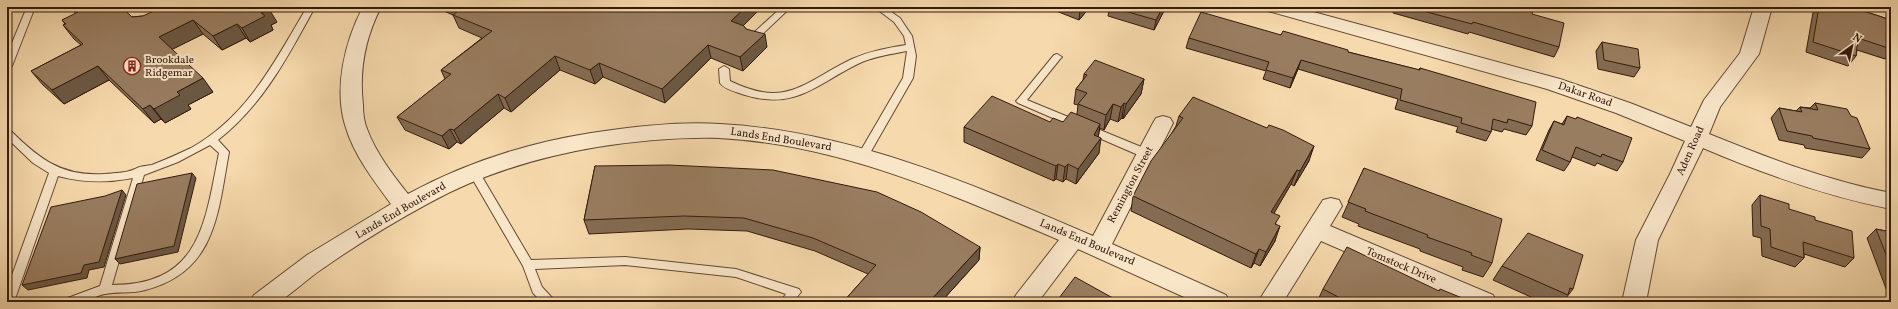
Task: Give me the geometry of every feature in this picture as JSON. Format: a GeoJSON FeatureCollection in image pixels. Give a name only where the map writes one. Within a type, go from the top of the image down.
{"type":"FeatureCollection","features":[{"type":"Feature","properties":{"kind":"street"},"geometry":{"type":"LineString","coordinates":[[372,7],[362,26],[352,62],[350,91],[356,130],[381,176],[405,206]]}},
{"type":"Feature","properties":{"kind":"street","name":"Dakar Road"},"geometry":{"type":"LineString","coordinates":[[1274,7],[1553,84],[1623,108],[1774,169],[1855,194],[1891,201]]}},
{"type":"Feature","properties":{"kind":"street","name":"Aden Road"},"geometry":{"type":"LineString","coordinates":[[1639,301],[1647,240],[1681,174],[1711,105],[1749,54],[1763,7]]}},
{"type":"Feature","properties":{"kind":"street","name":"Remington Street"},"geometry":{"type":"LineString","coordinates":[[1098,248],[1163,123]]}},
{"type":"Feature","properties":{"kind":"street","name":"Lands End Boulevard"},"geometry":{"type":"LineString","coordinates":[[262,302],[276,290],[330,252],[405,206],[442,186],[497,164],[573,143],[620,135],[711,131],[755,134],[839,150],[914,174],[993,202],[1166,277],[1218,302]]}},
{"type":"Feature","properties":{"kind":"street"},"geometry":{"type":"LineString","coordinates":[[1270,302],[1331,206]]}},
{"type":"Feature","properties":{"kind":"street","name":"Tomstock Drive"},"geometry":{"type":"LineString","coordinates":[[1316,230],[1485,302]]}},
{"type":"Feature","properties":{"kind":"street"},"geometry":{"type":"LineString","coordinates":[[1024,302],[1074,238]]}},
{"type":"Feature","properties":{"kind":"lane"},"geometry":{"type":"LineString","coordinates":[[7,66],[31,7]]}},
{"type":"Feature","properties":{"kind":"lane"},"geometry":{"type":"LineString","coordinates":[[7,133],[25,151],[55,171],[79,178],[105,177],[140,171],[185,155],[211,140],[238,116],[270,77],[312,7]]}},
{"type":"Feature","properties":{"kind":"lane"},"geometry":{"type":"LineString","coordinates":[[752,39],[787,7]]}},
{"type":"Feature","properties":{"kind":"lane"},"geometry":{"type":"LineString","coordinates":[[862,157],[908,78],[912,65],[911,47],[908,34],[898,21],[887,11],[878,7]]}},
{"type":"Feature","properties":{"kind":"lane"},"geometry":{"type":"LineString","coordinates":[[724,69],[725,83],[735,88],[771,96],[798,93],[842,67],[868,56],[911,47]]}},
{"type":"Feature","properties":{"kind":"lane"},"geometry":{"type":"LineString","coordinates":[[1057,57],[1020,101],[1147,154]]}},
{"type":"Feature","properties":{"kind":"lane"},"geometry":{"type":"LineString","coordinates":[[69,302],[105,289],[139,288],[153,283],[181,269],[192,258],[208,226],[224,152],[211,140]]}},
{"type":"Feature","properties":{"kind":"lane"},"geometry":{"type":"LineString","coordinates":[[8,302],[55,171]]}},
{"type":"Feature","properties":{"kind":"lane"},"geometry":{"type":"LineString","coordinates":[[105,289],[140,171]]}},
{"type":"Feature","properties":{"kind":"lane"},"geometry":{"type":"LineString","coordinates":[[474,173],[528,265],[537,290],[550,302]]}},
{"type":"Feature","properties":{"kind":"lane"},"geometry":{"type":"LineString","coordinates":[[528,265],[625,260],[736,273],[795,292],[786,302]]}},
{"type":"Feature","properties":{"kind":"building","name":"Brookdale Ridgemar"},"geometry":{"type":"Polygon","coordinates":[[[73,7],[121,7],[132,17],[143,16],[162,7],[267,7],[269,9],[261,13],[265,16],[242,28],[237,24],[213,36],[193,20],[159,37],[203,78],[177,92],[180,95],[154,109],[150,105],[143,109],[98,66],[52,90],[31,71],[83,44],[63,25],[66,24],[62,20],[78,12],[73,7]]]}},
{"type":"Feature","properties":{"kind":"building"},"geometry":{"type":"Polygon","coordinates":[[[461,7],[746,7],[731,21],[744,26],[746,29],[765,34],[740,57],[708,45],[662,89],[599,63],[590,70],[555,56],[505,98],[498,94],[454,130],[450,129],[442,136],[397,117],[451,74],[441,70],[492,31],[453,15],[462,8],[461,7]]]}},
{"type":"Feature","properties":{"kind":"building"},"geometry":{"type":"Polygon","coordinates":[[[1072,7],[1083,7],[1080,10],[1072,7]]]}},
{"type":"Feature","properties":{"kind":"building"},"geometry":{"type":"Polygon","coordinates":[[[1111,7],[1163,7],[1156,20],[1111,7]]]}},
{"type":"Feature","properties":{"kind":"building"},"geometry":{"type":"Polygon","coordinates":[[[1408,7],[1521,7],[1533,10],[1532,14],[1564,23],[1559,47],[1473,22],[1472,24],[1408,7]]]}},
{"type":"Feature","properties":{"kind":"building"},"geometry":{"type":"Polygon","coordinates":[[[1819,7],[1851,7],[1891,20],[1891,49],[1858,38],[1856,56],[1813,42],[1819,7]]]}},
{"type":"Feature","properties":{"kind":"building"},"geometry":{"type":"Polygon","coordinates":[[[1201,12],[1281,35],[1283,31],[1348,50],[1348,52],[1420,70],[1420,68],[1536,102],[1532,126],[1508,119],[1507,123],[1493,119],[1491,132],[1461,123],[1462,118],[1400,100],[1402,89],[1301,60],[1293,78],[1266,70],[1269,62],[1189,38],[1201,12]]]}},
{"type":"Feature","properties":{"kind":"building"},"geometry":{"type":"Polygon","coordinates":[[[1602,42],[1638,49],[1640,68],[1604,60],[1602,42]]]}},
{"type":"Feature","properties":{"kind":"building"},"geometry":{"type":"Polygon","coordinates":[[[1095,60],[1144,79],[1126,104],[1124,103],[1121,107],[1113,104],[1106,115],[1078,104],[1087,93],[1076,89],[1087,75],[1084,74],[1095,60]]]}},
{"type":"Feature","properties":{"kind":"building"},"geometry":{"type":"Polygon","coordinates":[[[992,96],[1050,122],[1053,118],[1063,122],[1071,112],[1100,124],[1094,135],[1101,138],[1078,169],[1068,164],[1065,167],[1058,164],[1056,166],[964,127],[992,96]]]}},
{"type":"Feature","properties":{"kind":"building"},"geometry":{"type":"Polygon","coordinates":[[[1193,97],[1267,128],[1269,125],[1283,130],[1314,146],[1300,171],[1297,170],[1271,212],[1280,216],[1275,224],[1280,226],[1266,252],[1259,249],[1256,254],[1133,196],[1151,161],[1183,118],[1179,116],[1193,97]]]}},
{"type":"Feature","properties":{"kind":"building"},"geometry":{"type":"Polygon","coordinates":[[[1815,103],[1847,109],[1851,116],[1857,118],[1870,149],[1813,138],[1812,136],[1787,131],[1779,108],[1802,112],[1800,107],[1818,110],[1815,103]]]}},
{"type":"Feature","properties":{"kind":"building"},"geometry":{"type":"Polygon","coordinates":[[[1567,116],[1576,119],[1577,117],[1632,138],[1623,162],[1602,154],[1601,157],[1576,147],[1570,162],[1542,150],[1554,121],[1564,125],[1567,116]]]}},
{"type":"Feature","properties":{"kind":"building"},"geometry":{"type":"Polygon","coordinates":[[[669,165],[773,170],[877,192],[921,212],[980,247],[929,302],[843,302],[876,265],[813,238],[744,218],[684,216],[584,220],[595,166],[669,165]]]}},
{"type":"Feature","properties":{"kind":"building"},"geometry":{"type":"Polygon","coordinates":[[[1364,168],[1502,219],[1492,263],[1471,255],[1472,253],[1427,237],[1428,235],[1365,211],[1366,209],[1348,202],[1364,168]]]}},
{"type":"Feature","properties":{"kind":"building"},"geometry":{"type":"Polygon","coordinates":[[[192,173],[174,246],[115,259],[137,184],[192,173]]]}},
{"type":"Feature","properties":{"kind":"building"},"geometry":{"type":"Polygon","coordinates":[[[122,190],[99,262],[84,265],[81,273],[22,285],[51,207],[105,196],[122,190]]]}},
{"type":"Feature","properties":{"kind":"building"},"geometry":{"type":"Polygon","coordinates":[[[1760,195],[1789,204],[1789,209],[1815,217],[1815,220],[1852,231],[1854,258],[1803,242],[1804,258],[1771,247],[1770,229],[1761,226],[1760,195]]]}},
{"type":"Feature","properties":{"kind":"building"},"geometry":{"type":"Polygon","coordinates":[[[1876,229],[1891,232],[1891,267],[1876,229]]]}},
{"type":"Feature","properties":{"kind":"building"},"geometry":{"type":"Polygon","coordinates":[[[1528,233],[1583,255],[1573,289],[1570,288],[1568,295],[1502,266],[1528,233]]]}},
{"type":"Feature","properties":{"kind":"building"},"geometry":{"type":"Polygon","coordinates":[[[1347,247],[1439,291],[1440,289],[1472,302],[1348,302],[1323,289],[1347,247]]]}},
{"type":"Feature","properties":{"kind":"building"},"geometry":{"type":"Polygon","coordinates":[[[1075,277],[1120,302],[1056,302],[1075,277]]]}},
{"type":"Feature","properties":{"kind":"place","name":"Brookdale Ridgemar"},"geometry":{"type":"Point","coordinates":[132,66]}}]}
